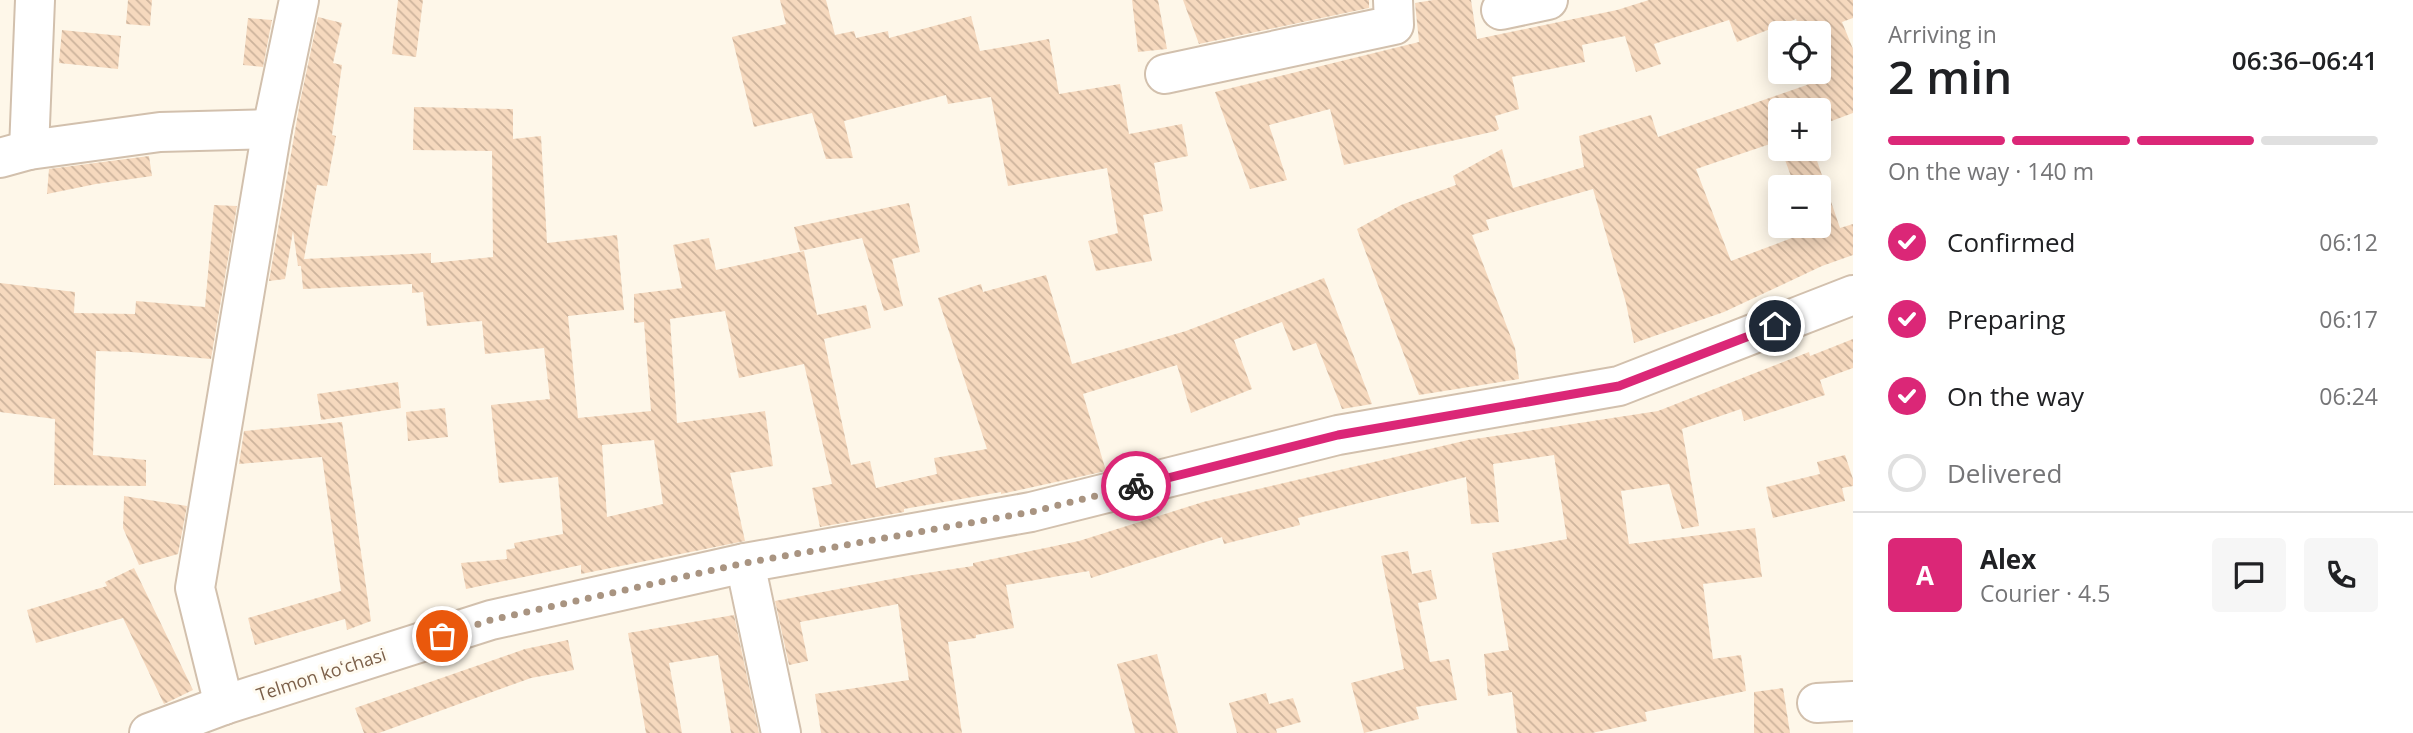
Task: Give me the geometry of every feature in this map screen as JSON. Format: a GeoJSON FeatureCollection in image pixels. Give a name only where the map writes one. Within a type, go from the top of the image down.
{"type":"FeatureCollection","features":[{"type":"Feature","properties":{"kind":"street"},"geometry":{"type":"LineString","coordinates":[[35,0],[14,154],[160,132],[272,129]]}},
{"type":"Feature","properties":{"kind":"street"},"geometry":{"type":"LineString","coordinates":[[224,705],[195,589],[272,129],[299,0]]}},
{"type":"Feature","properties":{"kind":"street"},"geometry":{"type":"LineString","coordinates":[[1165,74],[1394,25],[1393,0]]}},
{"type":"Feature","properties":{"kind":"street"},"geometry":{"type":"LineString","coordinates":[[1502,10],[1548,0]]}},
{"type":"Feature","properties":{"kind":"street","name":"Telmon koʻchasi"},"geometry":{"type":"LineString","coordinates":[[149,733],[224,705],[491,620],[745,563],[1031,512],[1338,435],[1619,386],[1853,295]]}},
{"type":"Feature","properties":{"kind":"street"},"geometry":{"type":"LineString","coordinates":[[745,563],[781,733]]}},
{"type":"Feature","properties":{"kind":"building"},"geometry":{"type":"Polygon","coordinates":[[[128,0],[152,0],[150,26],[126,24],[128,0]]]}},
{"type":"Feature","properties":{"kind":"building"},"geometry":{"type":"Polygon","coordinates":[[[398,0],[423,0],[416,57],[392,54],[398,0]]]}},
{"type":"Feature","properties":{"kind":"building"},"geometry":{"type":"Polygon","coordinates":[[[780,0],[826,0],[835,35],[854,31],[856,38],[888,31],[889,38],[971,16],[980,51],[1049,39],[1059,94],[1120,84],[1129,134],[1182,124],[1188,156],[1154,163],[1163,211],[1143,215],[1152,261],[1096,271],[1088,241],[1118,233],[1107,168],[1008,186],[991,97],[948,104],[946,95],[844,121],[853,158],[826,159],[812,113],[754,127],[732,37],[786,24],[780,0]]]}},
{"type":"Feature","properties":{"kind":"building"},"geometry":{"type":"Polygon","coordinates":[[[1132,0],[1158,0],[1167,49],[1138,52],[1132,0]]]}},
{"type":"Feature","properties":{"kind":"building"},"geometry":{"type":"Polygon","coordinates":[[[1183,0],[1369,0],[1369,8],[1199,44],[1183,0]]]}},
{"type":"Feature","properties":{"kind":"building"},"geometry":{"type":"Polygon","coordinates":[[[1471,0],[1477,39],[1617,10],[1649,0],[1853,0],[1853,18],[1842,22],[1853,49],[1853,113],[1831,121],[1831,98],[1769,98],[1809,84],[1831,84],[1831,21],[1768,21],[1768,30],[1737,42],[1729,20],[1654,44],[1661,64],[1636,72],[1625,36],[1582,45],[1585,62],[1512,77],[1519,109],[1495,116],[1499,129],[1496,131],[1344,165],[1330,109],[1269,125],[1287,180],[1250,189],[1215,92],[1419,42],[1415,3],[1471,0]]]}},
{"type":"Feature","properties":{"kind":"building"},"geometry":{"type":"Polygon","coordinates":[[[318,17],[342,23],[333,63],[342,65],[332,135],[336,136],[327,186],[317,185],[304,259],[431,253],[431,263],[493,257],[492,151],[413,150],[414,107],[513,109],[513,139],[541,136],[547,243],[617,235],[624,310],[568,316],[578,418],[651,411],[644,322],[634,323],[634,294],[682,288],[673,245],[709,238],[716,270],[804,251],[817,315],[866,305],[871,328],[824,339],[851,465],[870,461],[876,488],[937,474],[934,458],[987,449],[938,298],[981,284],[983,292],[1046,275],[1072,364],[1186,331],[1324,278],[1372,404],[1342,409],[1316,343],[1293,351],[1282,322],[1234,340],[1252,389],[1191,413],[1177,365],[1083,394],[1106,471],[1001,494],[904,509],[904,512],[820,527],[812,488],[832,484],[804,364],[739,378],[725,311],[670,319],[677,423],[765,411],[773,466],[730,473],[745,541],[581,574],[581,565],[466,589],[461,563],[507,559],[506,550],[515,548],[514,543],[563,534],[558,477],[499,483],[491,405],[550,399],[544,348],[485,354],[482,321],[427,326],[423,292],[412,293],[412,284],[303,289],[293,231],[285,279],[269,281],[300,102],[318,17]],[[654,440],[602,445],[607,517],[663,504],[654,440]]]}},
{"type":"Feature","properties":{"kind":"building"},"geometry":{"type":"Polygon","coordinates":[[[248,18],[272,20],[263,67],[243,65],[248,18]]]}},
{"type":"Feature","properties":{"kind":"building"},"geometry":{"type":"Polygon","coordinates":[[[62,30],[121,36],[118,69],[59,63],[62,30]]]}},
{"type":"Feature","properties":{"kind":"building"},"geometry":{"type":"Polygon","coordinates":[[[1768,98],[1768,145],[1696,169],[1731,261],[1792,238],[1831,238],[1831,202],[1840,228],[1853,224],[1853,255],[1822,266],[1724,312],[1634,343],[1626,303],[1593,189],[1486,220],[1489,230],[1472,235],[1515,348],[1519,379],[1419,395],[1357,229],[1401,205],[1456,185],[1453,176],[1502,149],[1513,188],[1584,167],[1579,136],[1651,115],[1658,137],[1768,98]]]}},
{"type":"Feature","properties":{"kind":"building"},"geometry":{"type":"Polygon","coordinates":[[[149,156],[152,176],[47,194],[49,169],[149,156]]]}},
{"type":"Feature","properties":{"kind":"building"},"geometry":{"type":"Polygon","coordinates":[[[1785,161],[1817,161],[1822,175],[1791,175],[1785,161]]]}},
{"type":"Feature","properties":{"kind":"building"},"geometry":{"type":"Polygon","coordinates":[[[909,203],[920,252],[892,259],[903,306],[884,311],[862,238],[800,251],[794,227],[909,203]]]}},
{"type":"Feature","properties":{"kind":"building"},"geometry":{"type":"Polygon","coordinates":[[[214,205],[237,206],[211,359],[96,351],[93,455],[146,460],[146,486],[54,485],[55,419],[0,412],[0,283],[75,292],[74,313],[135,314],[136,301],[205,307],[214,205]]]}},
{"type":"Feature","properties":{"kind":"building"},"geometry":{"type":"Polygon","coordinates":[[[1853,339],[1853,368],[1820,380],[1825,395],[1744,421],[1741,409],[1682,429],[1699,526],[1682,529],[1669,484],[1621,491],[1629,544],[1755,528],[1762,577],[1703,584],[1713,659],[1741,655],[1746,691],[1645,712],[1647,721],[1592,733],[1517,733],[1512,692],[1488,696],[1484,654],[1509,650],[1492,553],[1567,539],[1554,455],[1493,464],[1499,522],[1471,524],[1466,477],[1298,518],[1300,525],[1224,544],[1222,537],[1091,578],[1089,571],[1006,585],[1014,628],[948,642],[962,733],[821,733],[815,694],[909,680],[898,604],[800,622],[808,661],[789,665],[775,601],[973,566],[973,563],[1079,541],[1203,502],[1468,440],[1658,411],[1809,352],[1810,356],[1853,339]]]}},
{"type":"Feature","properties":{"kind":"building"},"geometry":{"type":"Polygon","coordinates":[[[398,382],[401,408],[321,420],[317,394],[398,382]]]}},
{"type":"Feature","properties":{"kind":"building"},"geometry":{"type":"Polygon","coordinates":[[[445,408],[448,437],[408,441],[406,412],[445,408]]]}},
{"type":"Feature","properties":{"kind":"building"},"geometry":{"type":"Polygon","coordinates":[[[342,422],[371,621],[347,630],[345,619],[255,645],[248,618],[341,591],[322,457],[239,464],[244,431],[342,422]]]}},
{"type":"Feature","properties":{"kind":"building"},"geometry":{"type":"Polygon","coordinates":[[[1845,455],[1853,486],[1842,488],[1845,501],[1773,518],[1766,487],[1820,474],[1817,462],[1845,455]]]}},
{"type":"Feature","properties":{"kind":"building"},"geometry":{"type":"Polygon","coordinates":[[[124,496],[187,506],[178,554],[139,565],[123,528],[124,496]]]}},
{"type":"Feature","properties":{"kind":"building"},"geometry":{"type":"Polygon","coordinates":[[[1408,551],[1412,574],[1431,570],[1437,599],[1418,603],[1430,662],[1449,659],[1457,700],[1416,707],[1419,719],[1364,733],[1351,683],[1404,669],[1381,556],[1408,551]]]}},
{"type":"Feature","properties":{"kind":"building"},"geometry":{"type":"Polygon","coordinates":[[[134,568],[193,690],[164,704],[123,618],[36,643],[27,610],[107,586],[105,582],[134,568]]]}},
{"type":"Feature","properties":{"kind":"building"},"geometry":{"type":"Polygon","coordinates":[[[734,615],[759,733],[731,733],[718,655],[669,663],[682,733],[646,733],[628,633],[734,615]]]}},
{"type":"Feature","properties":{"kind":"building"},"geometry":{"type":"Polygon","coordinates":[[[568,640],[574,670],[531,678],[379,733],[364,733],[355,708],[525,649],[568,640]]]}},
{"type":"Feature","properties":{"kind":"building"},"geometry":{"type":"Polygon","coordinates":[[[1157,654],[1178,733],[1135,733],[1117,664],[1157,654]]]}},
{"type":"Feature","properties":{"kind":"building"},"geometry":{"type":"Polygon","coordinates":[[[1783,688],[1790,733],[1754,733],[1754,692],[1783,688]]]}},
{"type":"Feature","properties":{"kind":"building"},"geometry":{"type":"Polygon","coordinates":[[[1266,693],[1269,704],[1293,698],[1301,722],[1276,729],[1277,733],[1237,733],[1229,703],[1266,693]]]}},
{"type":"Feature","properties":{"kind":"way so far"},"geometry":{"type":"LineString","coordinates":[[442,636],[491,620],[745,563],[1031,512],[1136,486]]}},
{"type":"Feature","properties":{"kind":"route"},"geometry":{"type":"LineString","coordinates":[[1136,486],[1338,435],[1619,386],[1775,326]]}}]}
